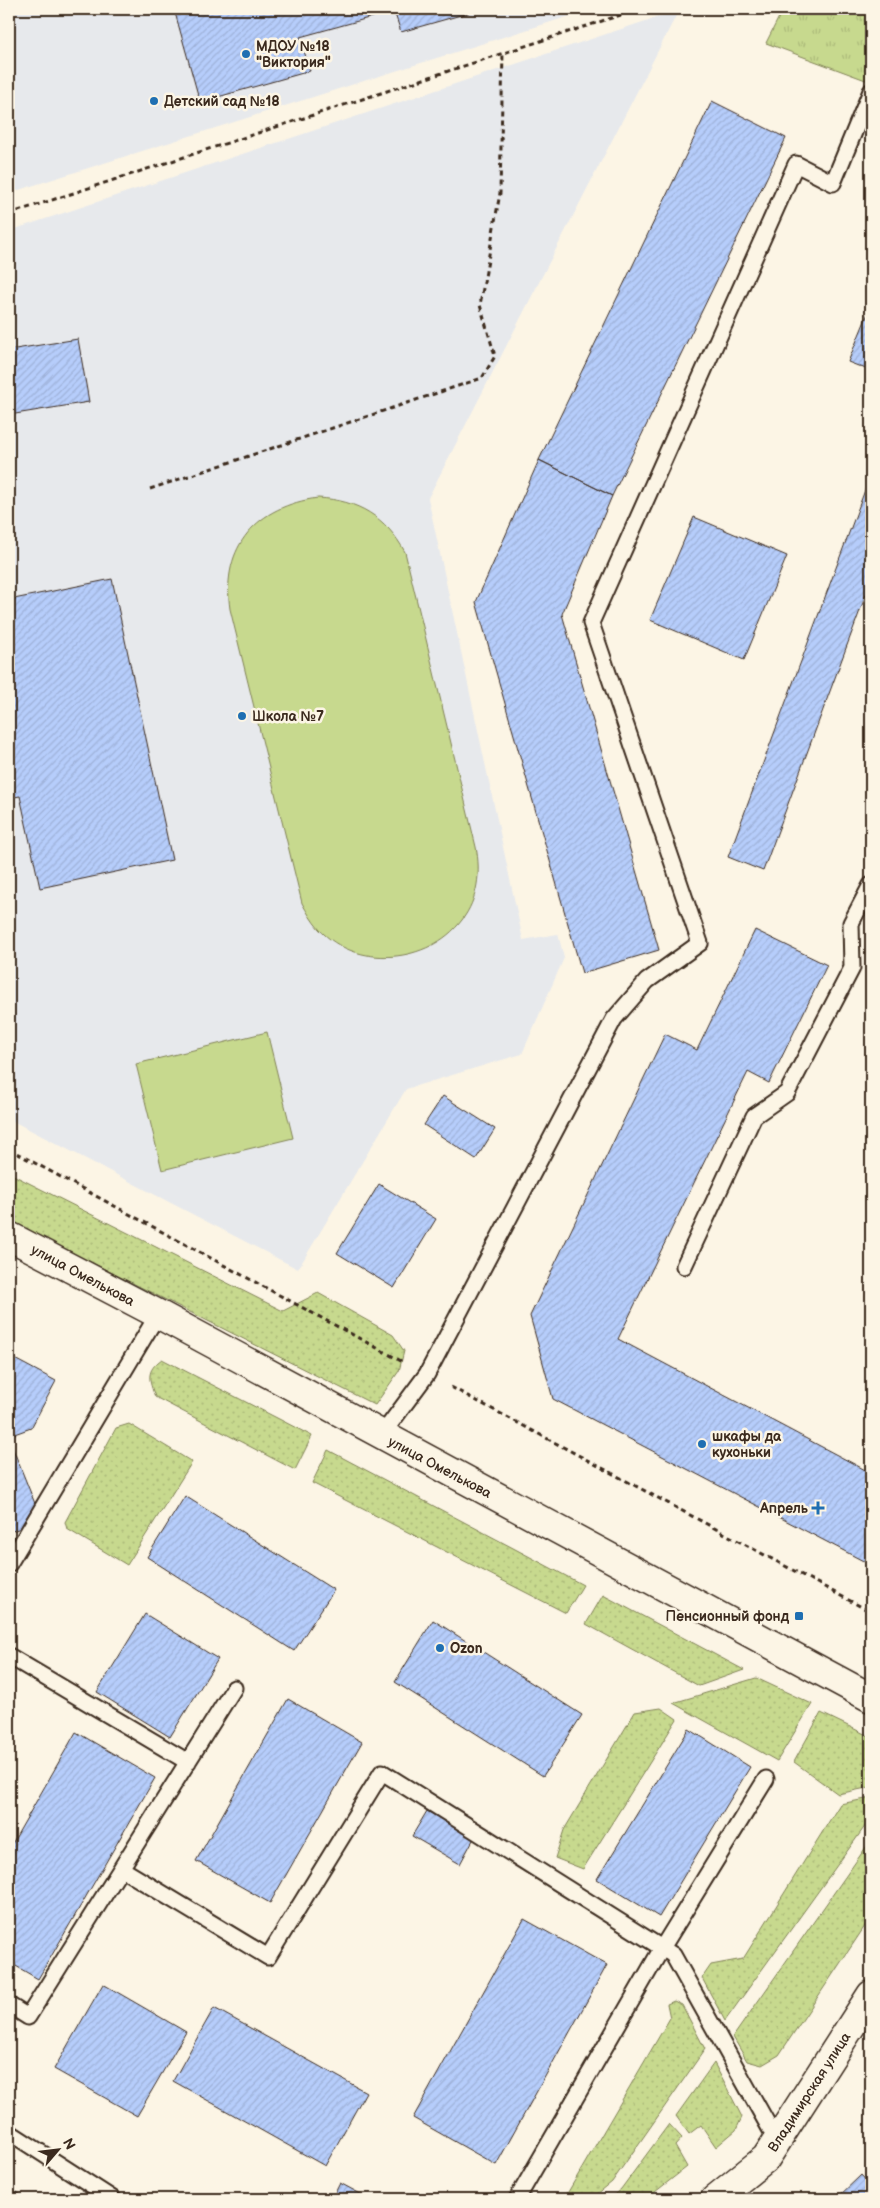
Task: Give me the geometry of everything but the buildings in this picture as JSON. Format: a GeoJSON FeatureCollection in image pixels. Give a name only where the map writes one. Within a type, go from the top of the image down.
{"type":"FeatureCollection","features":[{"type":"Feature","properties":{"kind":"street","name":"улица Омелькова"},"geometry":{"type":"LineString","coordinates":[[9,1236],[158,1314],[381,1436],[871,1698]]}},
{"type":"Feature","properties":{"kind":"street","name":"Владимирская улица"},"geometry":{"type":"LineString","coordinates":[[715,2199],[766,2158],[871,1995]]}},
{"type":"Feature","properties":{"kind":"lane"},"geometry":{"type":"LineString","coordinates":[[381,1436],[426,1374],[614,1019],[647,981],[700,943],[591,623],[796,164],[833,182],[871,91]]}},
{"type":"Feature","properties":{"kind":"lane"},"geometry":{"type":"LineString","coordinates":[[684,1266],[754,1116],[786,1093],[852,968],[852,923],[871,885]]}},
{"type":"Feature","properties":{"kind":"lane"},"geometry":{"type":"LineString","coordinates":[[9,1564],[158,1314]]}},
{"type":"Feature","properties":{"kind":"lane"},"geometry":{"type":"LineString","coordinates":[[9,1656],[188,1762]]}},
{"type":"Feature","properties":{"kind":"lane"},"geometry":{"type":"LineString","coordinates":[[9,2005],[28,2017],[122,1870],[234,1688]]}},
{"type":"Feature","properties":{"kind":"lane"},"geometry":{"type":"LineString","coordinates":[[122,1870],[268,1957],[382,1772],[673,1955],[777,2141]]}},
{"type":"Feature","properties":{"kind":"lane"},"geometry":{"type":"LineString","coordinates":[[517,2199],[662,1948],[766,1779]]}},
{"type":"Feature","properties":{"kind":"lane"},"geometry":{"type":"LineString","coordinates":[[9,2132],[113,2199]]}},
{"type":"Feature","properties":{"kind":"path"},"geometry":{"type":"LineString","coordinates":[[9,214],[639,9]]}},
{"type":"Feature","properties":{"kind":"path"},"geometry":{"type":"LineString","coordinates":[[150,489],[482,378],[495,356],[480,305],[500,193],[503,52]]}},
{"type":"Feature","properties":{"kind":"shaded area","name":"Детский сад №18"},"geometry":{"type":"Polygon","coordinates":[[[9,9],[592,9],[9,193],[9,9]]]}},
{"type":"Feature","properties":{"kind":"shaded area","name":"Школа №7"},"geometry":{"type":"Polygon","coordinates":[[[679,10],[428,498],[523,940],[558,934],[564,958],[522,1054],[406,1089],[298,1269],[9,1119],[9,231],[679,10]]]}},
{"type":"Feature","properties":{"kind":"green space"},"geometry":{"type":"Polygon","coordinates":[[[783,9],[871,9],[871,82],[766,43],[783,9]]]}},
{"type":"Feature","properties":{"kind":"green space"},"geometry":{"type":"Polygon","coordinates":[[[318,498],[346,502],[369,513],[389,529],[405,552],[476,847],[477,885],[472,903],[467,912],[448,935],[431,946],[412,953],[372,956],[352,951],[334,942],[319,929],[302,903],[230,609],[229,586],[231,566],[238,548],[248,533],[261,520],[277,510],[296,502],[318,498]]]}},
{"type":"Feature","properties":{"kind":"green space"},"geometry":{"type":"Polygon","coordinates":[[[267,1032],[293,1138],[162,1170],[136,1064],[267,1032]]]}},
{"type":"Feature","properties":{"kind":"green space"},"geometry":{"type":"Polygon","coordinates":[[[9,1173],[283,1311],[318,1293],[393,1335],[404,1351],[399,1371],[375,1405],[9,1221],[9,1173]]]}},
{"type":"Feature","properties":{"kind":"green space"},"geometry":{"type":"Polygon","coordinates":[[[162,1359],[312,1436],[295,1470],[155,1397],[150,1376],[153,1368],[162,1359]]]}},
{"type":"Feature","properties":{"kind":"green space"},"geometry":{"type":"Polygon","coordinates":[[[129,1424],[192,1462],[127,1565],[67,1529],[65,1522],[116,1428],[129,1424]]]}},
{"type":"Feature","properties":{"kind":"green space"},"geometry":{"type":"Polygon","coordinates":[[[328,1450],[583,1585],[566,1613],[312,1483],[328,1450]]]}},
{"type":"Feature","properties":{"kind":"green space"},"geometry":{"type":"Polygon","coordinates":[[[603,1595],[744,1670],[699,1686],[586,1624],[603,1595]]]}},
{"type":"Feature","properties":{"kind":"green space"},"geometry":{"type":"Polygon","coordinates":[[[756,1678],[812,1704],[777,1761],[673,1703],[756,1678]]]}},
{"type":"Feature","properties":{"kind":"green space"},"geometry":{"type":"Polygon","coordinates":[[[661,1708],[677,1719],[583,1869],[555,1858],[564,1830],[635,1712],[661,1708]]]}},
{"type":"Feature","properties":{"kind":"green space"},"geometry":{"type":"Polygon","coordinates":[[[821,1713],[871,1737],[871,1787],[838,1794],[794,1762],[821,1713]]]}},
{"type":"Feature","properties":{"kind":"green space"},"geometry":{"type":"Polygon","coordinates":[[[871,1798],[871,1818],[725,2021],[702,1978],[711,1965],[743,1959],[840,1804],[871,1798]]]}},
{"type":"Feature","properties":{"kind":"green space"},"geometry":{"type":"Polygon","coordinates":[[[871,1840],[871,1917],[779,2055],[762,2065],[747,2061],[733,2037],[871,1840]]]}},
{"type":"Feature","properties":{"kind":"green space"},"geometry":{"type":"Polygon","coordinates":[[[674,2001],[682,2005],[705,2049],[612,2182],[591,2199],[564,2199],[670,2018],[667,2004],[674,2001]]]}},
{"type":"Feature","properties":{"kind":"green space"},"geometry":{"type":"Polygon","coordinates":[[[714,2063],[742,2117],[736,2130],[716,2147],[701,2125],[689,2134],[676,2116],[714,2063]]]}},
{"type":"Feature","properties":{"kind":"green space"},"geometry":{"type":"Polygon","coordinates":[[[669,2124],[682,2138],[675,2146],[687,2167],[646,2199],[609,2199],[621,2189],[669,2124]]]}},
{"type":"Feature","properties":{"kind":"place","name":"МДОУ №18 \"Виктория\""},"geometry":{"type":"Point","coordinates":[246,54]}},
{"type":"Feature","properties":{"kind":"place","name":"Детский сад №18"},"geometry":{"type":"Point","coordinates":[154,101]}},
{"type":"Feature","properties":{"kind":"place","name":"Школа №7"},"geometry":{"type":"Point","coordinates":[242,716]}},
{"type":"Feature","properties":{"kind":"place","name":"шкафы да кухоньки"},"geometry":{"type":"Point","coordinates":[702,1444]}},
{"type":"Feature","properties":{"kind":"place","name":"Апрель"},"geometry":{"type":"Point","coordinates":[818,1508]}},
{"type":"Feature","properties":{"kind":"place","name":"Пенсионный фонд"},"geometry":{"type":"Point","coordinates":[799,1616]}},
{"type":"Feature","properties":{"kind":"place","name":"Ozon"},"geometry":{"type":"Point","coordinates":[440,1648]}}]}
